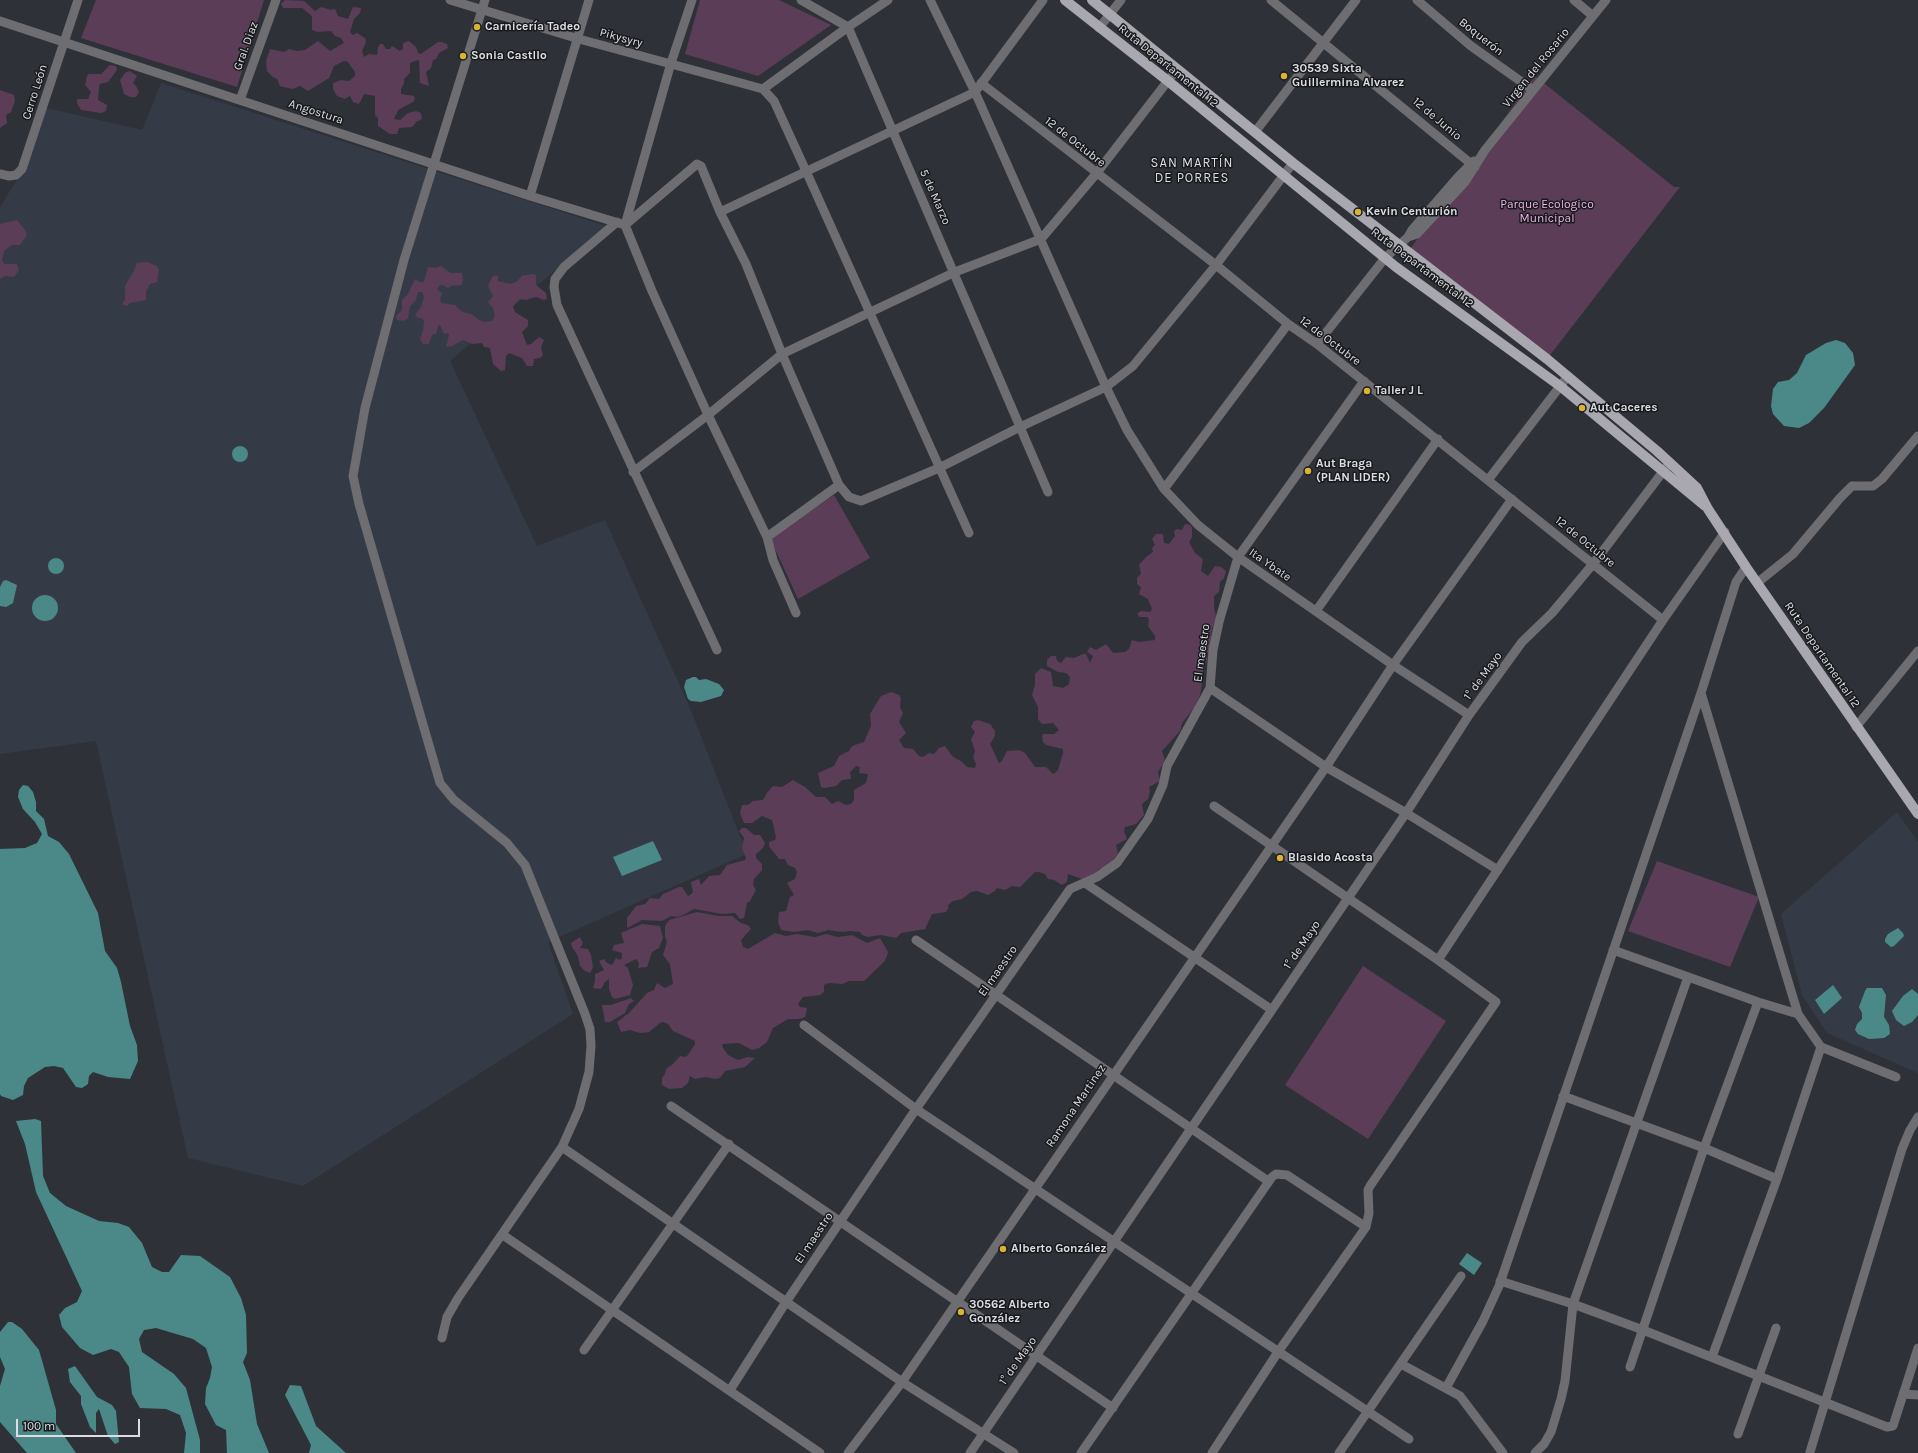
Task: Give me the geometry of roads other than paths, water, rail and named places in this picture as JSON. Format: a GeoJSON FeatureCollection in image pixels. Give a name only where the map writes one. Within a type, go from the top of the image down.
{"type":"FeatureCollection","features":[{"type":"Feature","properties":{"kind":"main road","name":"Ruta Departamental 12"},"geometry":{"type":"LineString","coordinates":[[1065,0],[1168,81],[1385,258],[1560,386],[1708,508]]}},
{"type":"Feature","properties":{"kind":"main road","name":"Ruta Departamental 12"},"geometry":{"type":"LineString","coordinates":[[1092,0],[1293,163],[1568,376],[1697,488],[1746,567],[1918,814]]}},
{"type":"Feature","properties":{"kind":"street","name":"Cerro León"},"geometry":{"type":"LineString","coordinates":[[0,174],[10,176],[16,174],[22,169],[78,0]]}},
{"type":"Feature","properties":{"kind":"street","name":"Gral. Diaz"},"geometry":{"type":"LineString","coordinates":[[240,100],[276,0]]}},
{"type":"Feature","properties":{"kind":"street","name":"Pikysyry"},"geometry":{"type":"LineString","coordinates":[[450,0],[579,39],[763,89]]}},
{"type":"Feature","properties":{"kind":"street"},"geometry":{"type":"LineString","coordinates":[[442,1338],[447,1317],[458,1298],[503,1235],[562,1147],[579,1109],[589,1072],[591,1046],[590,1029],[585,1014],[525,865],[508,843],[454,800],[440,783],[359,504],[353,476],[358,442],[371,386],[404,260],[435,165],[485,0]]}},
{"type":"Feature","properties":{"kind":"street"},"geometry":{"type":"LineString","coordinates":[[530,196],[590,0]]}},
{"type":"Feature","properties":{"kind":"street"},"geometry":{"type":"LineString","coordinates":[[692,0],[621,223],[708,415],[767,537],[773,560],[796,613]]}},
{"type":"Feature","properties":{"kind":"street"},"geometry":{"type":"LineString","coordinates":[[801,0],[848,27]]}},
{"type":"Feature","properties":{"kind":"street"},"geometry":{"type":"LineString","coordinates":[[888,0],[848,27],[763,89],[774,101],[968,533]]}},
{"type":"Feature","properties":{"kind":"street","name":"Ita Ybate"},"geometry":{"type":"LineString","coordinates":[[930,0],[975,92],[1106,387],[1127,430],[1164,489],[1198,525],[1238,557],[1393,666],[1469,715]]}},
{"type":"Feature","properties":{"kind":"street"},"geometry":{"type":"LineString","coordinates":[[720,212],[975,92],[1043,0]]}},
{"type":"Feature","properties":{"kind":"street"},"geometry":{"type":"LineString","coordinates":[[1100,28],[1121,0]]}},
{"type":"Feature","properties":{"kind":"street","name":"12 de Junio"},"geometry":{"type":"LineString","coordinates":[[1271,0],[1473,165]]}},
{"type":"Feature","properties":{"kind":"street"},"geometry":{"type":"LineString","coordinates":[[1255,132],[1323,41],[1356,0]]}},
{"type":"Feature","properties":{"kind":"street","name":"Boquerón"},"geometry":{"type":"LineString","coordinates":[[1417,0],[1471,46],[1533,90]]}},
{"type":"Feature","properties":{"kind":"street"},"geometry":{"type":"LineString","coordinates":[[1574,0],[1594,16]]}},
{"type":"Feature","properties":{"kind":"street","name":"Virgen del Rosario"},"geometry":{"type":"LineString","coordinates":[[1317,344],[1385,258],[1408,237],[1412,230],[1453,182],[1473,165],[1606,0]]}},
{"type":"Feature","properties":{"kind":"street","name":"Angostura"},"geometry":{"type":"LineString","coordinates":[[0,21],[530,196],[621,223]]}},
{"type":"Feature","properties":{"kind":"street","name":"5 de Marzo"},"geometry":{"type":"LineString","coordinates":[[848,27],[955,272],[1048,492]]}},
{"type":"Feature","properties":{"kind":"street"},"geometry":{"type":"LineString","coordinates":[[633,472],[708,415],[782,354],[955,272],[1041,239],[1096,174],[1177,69]]}},
{"type":"Feature","properties":{"kind":"street","name":"12 de Octubre"},"geometry":{"type":"LineString","coordinates":[[981,84],[1216,265],[1288,324],[1317,344],[1663,620]]}},
{"type":"Feature","properties":{"kind":"street"},"geometry":{"type":"LineString","coordinates":[[717,650],[633,472],[557,305],[554,287],[555,279],[564,267],[697,164],[701,166],[720,212],[746,264],[782,354],[839,485],[849,497],[861,501],[939,468],[1020,427],[1106,387],[1133,366],[1216,265],[1293,163]]}},
{"type":"Feature","properties":{"kind":"street"},"geometry":{"type":"LineString","coordinates":[[1164,489],[1288,324]]}},
{"type":"Feature","properties":{"kind":"street"},"geometry":{"type":"LineString","coordinates":[[1488,480],[1568,376]]}},
{"type":"Feature","properties":{"kind":"street","name":"El maestro"},"geometry":{"type":"LineString","coordinates":[[730,1390],[786,1302],[916,1109],[1070,889],[1107,871],[1117,863],[1148,819],[1162,785],[1167,766],[1210,688],[1213,650],[1218,622],[1238,557],[1364,381]]}},
{"type":"Feature","properties":{"kind":"street"},"geometry":{"type":"LineString","coordinates":[[1757,583],[1793,554],[1852,486],[1874,486],[1882,479],[1918,436]]}},
{"type":"Feature","properties":{"kind":"street"},"geometry":{"type":"LineString","coordinates":[[1316,611],[1438,440]]}},
{"type":"Feature","properties":{"kind":"street","name":"1° de Mayo"},"geometry":{"type":"LineString","coordinates":[[970,1453],[1349,898],[1469,715],[1522,642],[1552,613],[1593,564],[1670,463]]}},
{"type":"Feature","properties":{"kind":"street"},"geometry":{"type":"LineString","coordinates":[[767,537],[839,485]]}},
{"type":"Feature","properties":{"kind":"street","name":"Ramona Martinez"},"geometry":{"type":"LineString","coordinates":[[848,1453],[902,1382],[1271,844],[1326,767],[1393,666],[1512,499]]}},
{"type":"Feature","properties":{"kind":"street"},"geometry":{"type":"LineString","coordinates":[[1438,960],[1498,870],[1544,796],[1663,620],[1725,532]]}},
{"type":"Feature","properties":{"kind":"street"},"geometry":{"type":"LineString","coordinates":[[1446,1388],[1483,1321],[1500,1281],[1701,693],[1736,582],[1746,567]]}},
{"type":"Feature","properties":{"kind":"street"},"geometry":{"type":"LineString","coordinates":[[1856,727],[1918,651]]}},
{"type":"Feature","properties":{"kind":"street"},"geometry":{"type":"LineString","coordinates":[[1210,688],[1326,767],[1406,813],[1498,870]]}},
{"type":"Feature","properties":{"kind":"street"},"geometry":{"type":"LineString","coordinates":[[1701,693],[1798,1014],[1821,1047],[1896,1077]]}},
{"type":"Feature","properties":{"kind":"street"},"geometry":{"type":"LineString","coordinates":[[1212,1453],[1278,1352],[1366,1227],[1369,1213],[1368,1190],[1370,1186],[1496,1002],[1349,898],[1214,806]]}},
{"type":"Feature","properties":{"kind":"street"},"geometry":{"type":"LineString","coordinates":[[1085,883],[1272,1010]]}},
{"type":"Feature","properties":{"kind":"street"},"geometry":{"type":"LineString","coordinates":[[916,940],[1268,1181]]}},
{"type":"Feature","properties":{"kind":"street"},"geometry":{"type":"LineString","coordinates":[[1613,950],[1758,1002],[1798,1014]]}},
{"type":"Feature","properties":{"kind":"street"},"geometry":{"type":"LineString","coordinates":[[1535,1453],[1544,1444],[1551,1432],[1561,1399],[1565,1381],[1573,1304],[1688,977]]}},
{"type":"Feature","properties":{"kind":"street"},"geometry":{"type":"LineString","coordinates":[[1630,1367],[1704,1148],[1758,1002]]}},
{"type":"Feature","properties":{"kind":"street"},"geometry":{"type":"LineString","coordinates":[[804,1025],[916,1109],[1408,1439]]}},
{"type":"Feature","properties":{"kind":"street"},"geometry":{"type":"LineString","coordinates":[[1712,1357],[1777,1178],[1821,1047]]}},
{"type":"Feature","properties":{"kind":"street"},"geometry":{"type":"LineString","coordinates":[[1563,1096],[1704,1148],[1777,1178]]}},
{"type":"Feature","properties":{"kind":"street"},"geometry":{"type":"LineString","coordinates":[[671,1106],[729,1144],[1113,1408]]}},
{"type":"Feature","properties":{"kind":"street"},"geometry":{"type":"LineString","coordinates":[[1810,1452],[1902,1148],[1918,1117]]}},
{"type":"Feature","properties":{"kind":"street"},"geometry":{"type":"LineString","coordinates":[[584,1350],[729,1144]]}},
{"type":"Feature","properties":{"kind":"street"},"geometry":{"type":"LineString","coordinates":[[562,1147],[902,1382],[1014,1453]]}},
{"type":"Feature","properties":{"kind":"street"},"geometry":{"type":"LineString","coordinates":[[1081,1453],[1268,1181],[1276,1174],[1287,1175],[1366,1227]]}},
{"type":"Feature","properties":{"kind":"street"},"geometry":{"type":"LineString","coordinates":[[503,1235],[820,1453]]}},
{"type":"Feature","properties":{"kind":"street"},"geometry":{"type":"LineString","coordinates":[[1339,1453],[1460,1276]]}},
{"type":"Feature","properties":{"kind":"street"},"geometry":{"type":"LineString","coordinates":[[1500,1281],[1573,1304],[1643,1330],[1887,1427],[1893,1426],[1918,1348]]}},
{"type":"Feature","properties":{"kind":"street"},"geometry":{"type":"LineString","coordinates":[[1738,1434],[1776,1328]]}},
{"type":"Feature","properties":{"kind":"street"},"geometry":{"type":"LineString","coordinates":[[1401,1364],[1460,1396],[1503,1453]]}},
{"type":"Feature","properties":{"kind":"street"},"geometry":{"type":"LineString","coordinates":[[1903,1394],[1918,1395]]}},
{"type":"Feature","properties":{"kind":"place","name":"Carnicería Tadeo"},"geometry":{"type":"Point","coordinates":[477,27]}},
{"type":"Feature","properties":{"kind":"place","name":"Sonia Castllo"},"geometry":{"type":"Point","coordinates":[463,56]}},
{"type":"Feature","properties":{"kind":"place","name":"30539 Sixta Guillermina Alvarez"},"geometry":{"type":"Point","coordinates":[1284,76]}},
{"type":"Feature","properties":{"kind":"place","name":"Kevin Centurión"},"geometry":{"type":"Point","coordinates":[1358,212]}},
{"type":"Feature","properties":{"kind":"place","name":"Taller J L"},"geometry":{"type":"Point","coordinates":[1367,391]}},
{"type":"Feature","properties":{"kind":"place","name":"Aut Caceres"},"geometry":{"type":"Point","coordinates":[1582,408]}},
{"type":"Feature","properties":{"kind":"place","name":"Aut Braga (PLAN LIDER)"},"geometry":{"type":"Point","coordinates":[1308,471]}},
{"type":"Feature","properties":{"kind":"place","name":"Blasido Acosta"},"geometry":{"type":"Point","coordinates":[1280,858]}},
{"type":"Feature","properties":{"kind":"place","name":"Alberto González"},"geometry":{"type":"Point","coordinates":[1003,1249]}},
{"type":"Feature","properties":{"kind":"place","name":"30562 Alberto González"},"geometry":{"type":"Point","coordinates":[961,1312]}},
{"type":"Feature","properties":{"kind":"district","name":"SAN MARTÍN DE PORRES"},"geometry":{"type":"Point","coordinates":[1192,170]}},
{"type":"Feature","properties":{"kind":"park label","name":"Parque Ecologico Municipal"},"geometry":{"type":"Point","coordinates":[1547,212]}}]}
